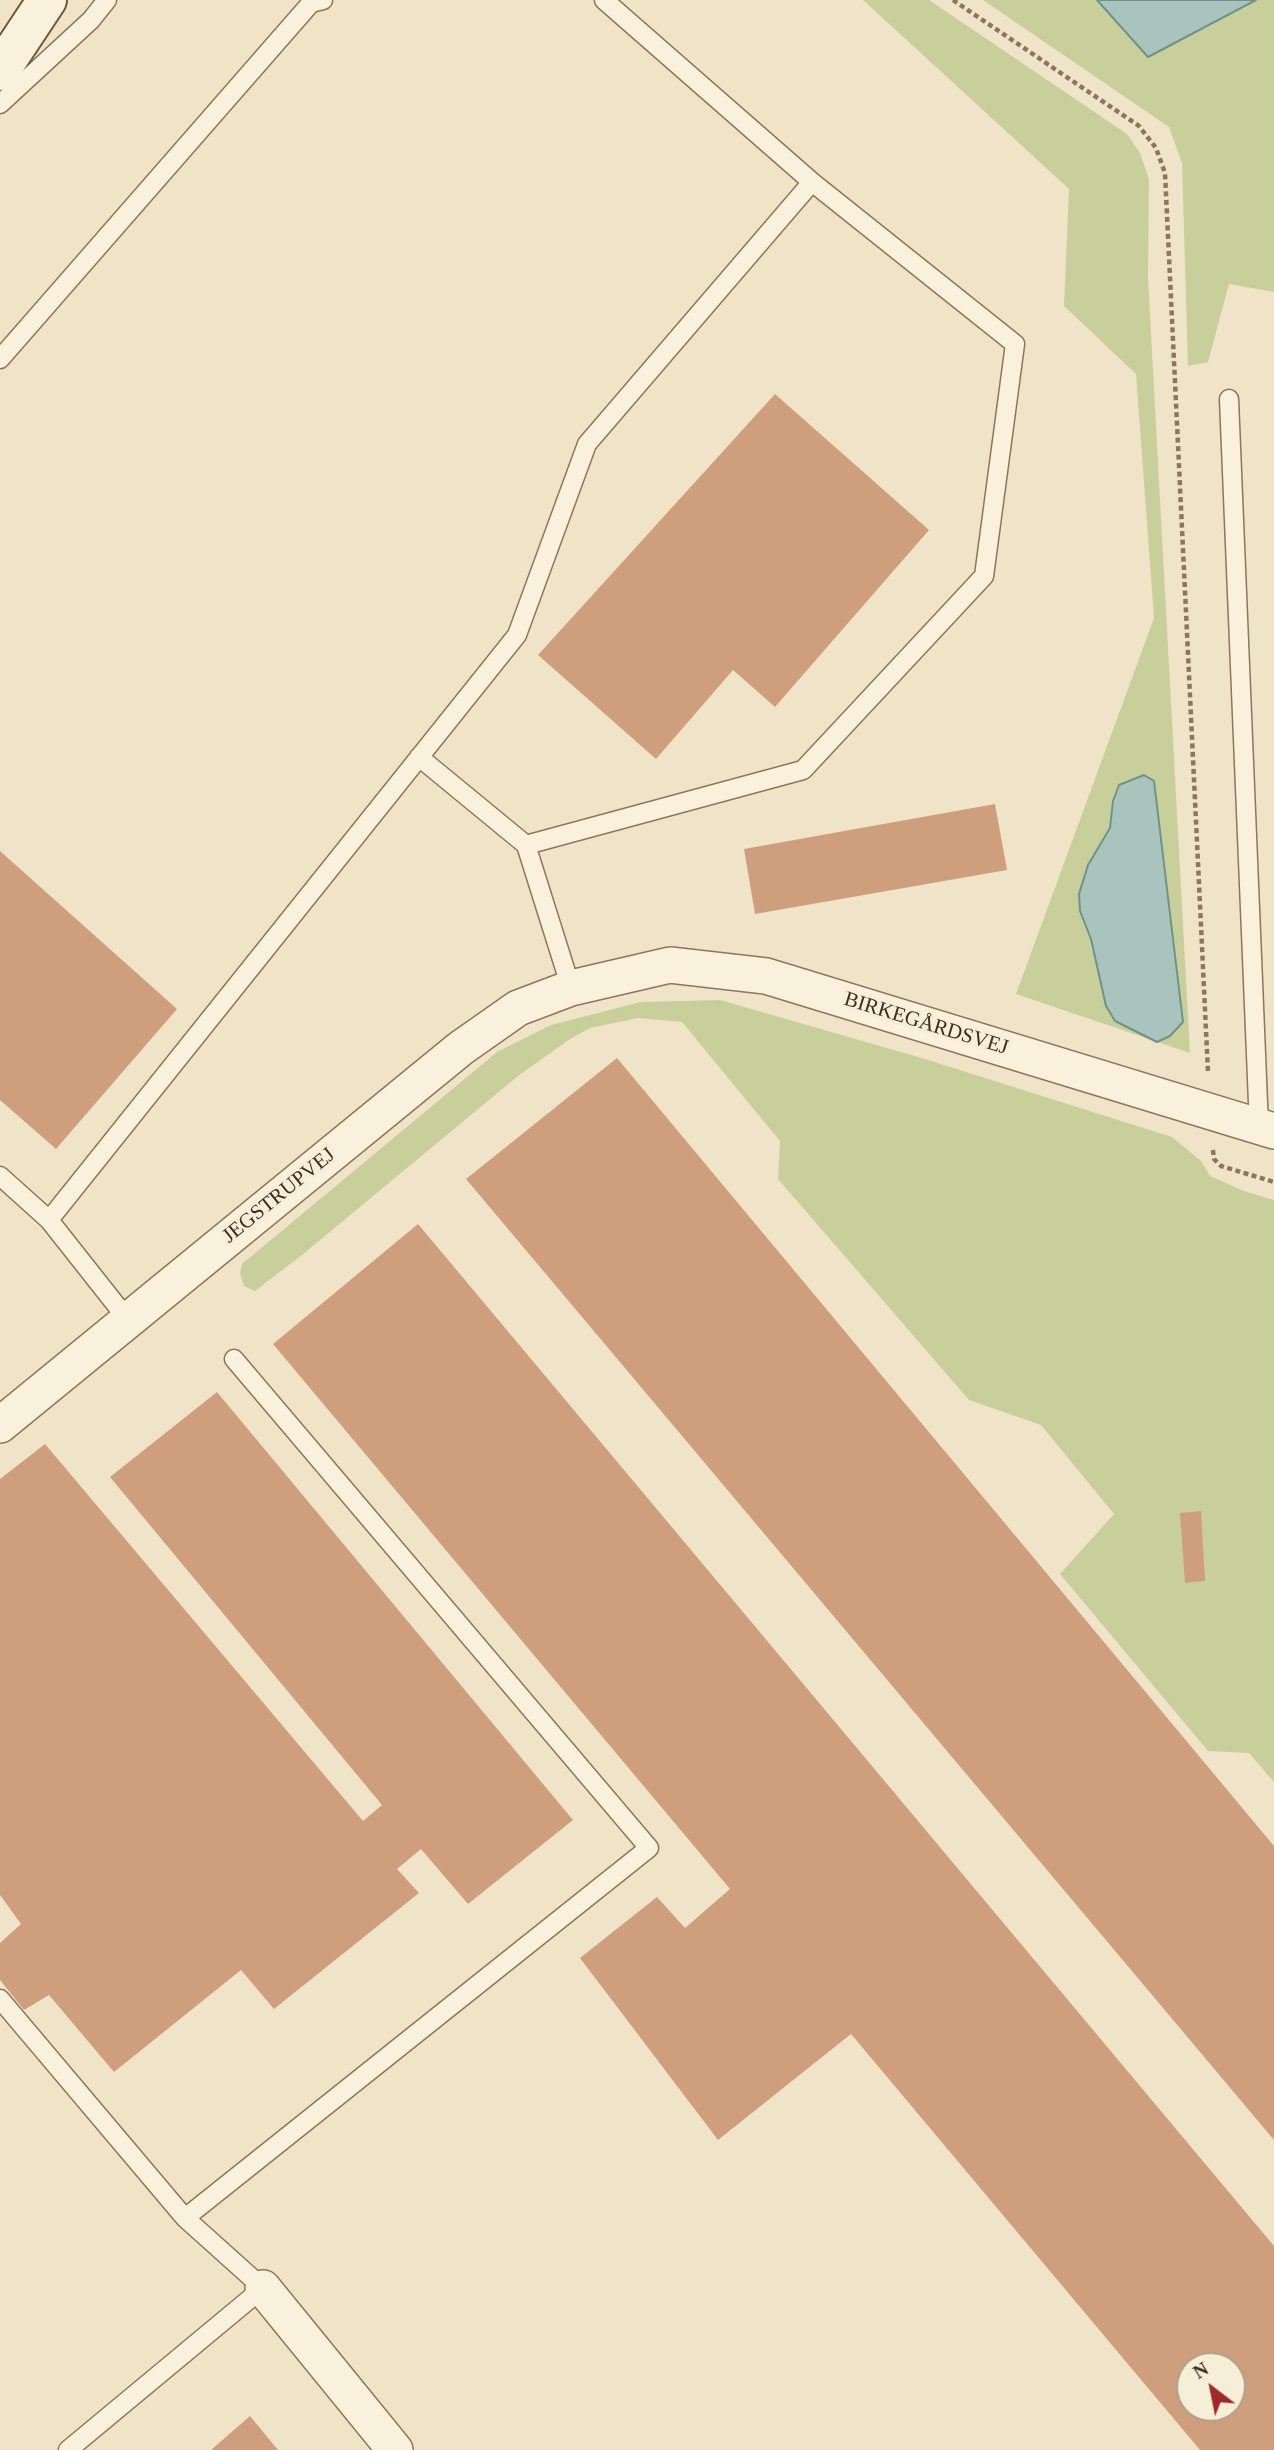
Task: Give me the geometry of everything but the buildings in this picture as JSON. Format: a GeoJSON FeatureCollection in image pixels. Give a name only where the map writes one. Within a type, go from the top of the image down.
{"type":"FeatureCollection","features":[{"type":"Feature","properties":{"kind":"main road"},"geometry":{"type":"LineString","coordinates":[[0,71],[47,0]]}},
{"type":"Feature","properties":{"kind":"street","name":"BIRKEGÅRDSVEJ"},"geometry":{"type":"LineString","coordinates":[[571,988],[670,965],[766,976],[1266,1129]]}},
{"type":"Feature","properties":{"kind":"street","name":"JEGSTRUPVEJ"},"geometry":{"type":"LineString","coordinates":[[0,1425],[461,1048],[517,1008],[571,988]]}},
{"type":"Feature","properties":{"kind":"street"},"geometry":{"type":"LineString","coordinates":[[263,2288],[395,2450]]}},
{"type":"Feature","properties":{"kind":"lane"},"geometry":{"type":"LineString","coordinates":[[0,104],[91,20],[107,0]]}},
{"type":"Feature","properties":{"kind":"lane"},"geometry":{"type":"LineString","coordinates":[[0,359],[311,3],[323,0]]}},
{"type":"Feature","properties":{"kind":"lane"},"geometry":{"type":"LineString","coordinates":[[526,845],[803,770],[984,576],[1015,344],[812,182],[604,0]]}},
{"type":"Feature","properties":{"kind":"lane"},"geometry":{"type":"LineString","coordinates":[[49,1220],[517,635],[587,444],[812,182]]}},
{"type":"Feature","properties":{"kind":"lane"},"geometry":{"type":"LineString","coordinates":[[1229,399],[1266,1129]]}},
{"type":"Feature","properties":{"kind":"lane"},"geometry":{"type":"LineString","coordinates":[[419,757],[526,845],[571,988]]}},
{"type":"Feature","properties":{"kind":"lane"},"geometry":{"type":"LineString","coordinates":[[0,1176],[49,1220],[128,1320]]}},
{"type":"Feature","properties":{"kind":"lane"},"geometry":{"type":"LineString","coordinates":[[185,2218],[649,1848],[234,1359]]}},
{"type":"Feature","properties":{"kind":"lane"},"geometry":{"type":"LineString","coordinates":[[0,1999],[185,2218],[263,2288],[68,2450]]}},
{"type":"Feature","properties":{"kind":"path"},"geometry":{"type":"LineString","coordinates":[[953,0],[1139,126],[1156,148],[1165,173],[1210,1110]]}},
{"type":"Feature","properties":{"kind":"green space"},"geometry":{"type":"Polygon","coordinates":[[[863,0],[929,0],[1127,134],[1140,153],[1149,179],[1148,278],[1190,1053],[1016,994],[1154,618],[1136,374],[1064,306],[1069,189],[863,0]]]}},
{"type":"Feature","properties":{"kind":"green space"},"geometry":{"type":"Polygon","coordinates":[[[983,0],[1097,0],[1148,57],[1256,0],[1274,0],[1274,292],[1229,284],[1208,362],[1188,366],[1182,163],[1169,127],[983,0]]]}},
{"type":"Feature","properties":{"kind":"green space"},"geometry":{"type":"Polygon","coordinates":[[[720,1000],[925,1059],[1172,1137],[1201,1161],[1210,1176],[1244,1191],[1274,1200],[1274,1782],[1249,1753],[1208,1751],[1060,1574],[1114,1514],[1041,1425],[969,1400],[778,1179],[780,1141],[682,1022],[638,1018],[590,1028],[570,1039],[518,1076],[255,1291],[244,1286],[240,1273],[242,1264],[497,1052],[551,1025],[641,1002],[720,1000]]]}},
{"type":"Feature","properties":{"kind":"water"},"geometry":{"type":"Polygon","coordinates":[[[1097,0],[1256,0],[1148,57],[1097,0]]]}},
{"type":"Feature","properties":{"kind":"water"},"geometry":{"type":"Polygon","coordinates":[[[1144,775],[1154,781],[1183,1022],[1170,1036],[1157,1042],[1115,1021],[1106,1006],[1091,939],[1080,911],[1079,894],[1088,865],[1110,828],[1113,801],[1119,785],[1144,775]]]}}]}
